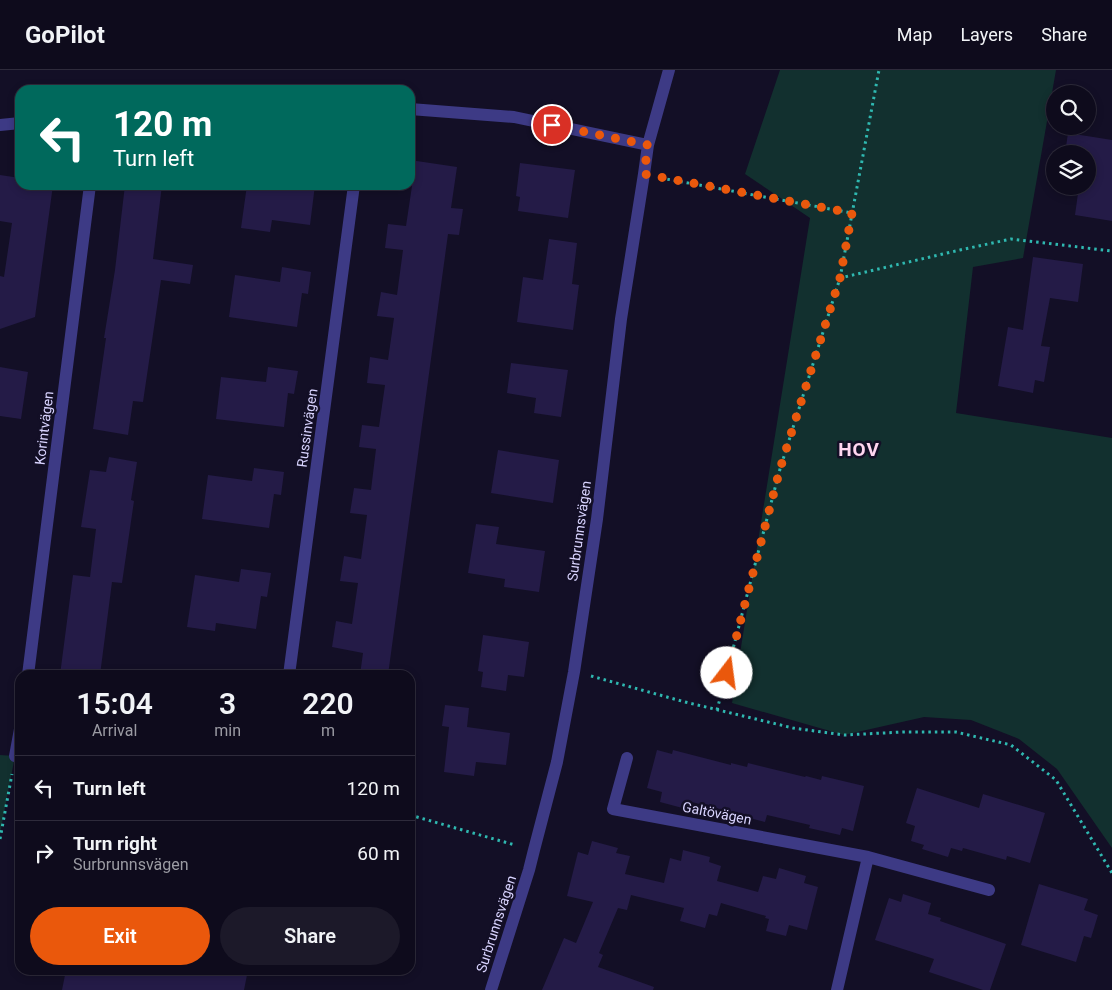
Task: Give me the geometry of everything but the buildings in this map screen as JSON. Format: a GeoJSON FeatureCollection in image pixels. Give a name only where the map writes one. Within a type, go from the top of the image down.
{"type":"FeatureCollection","features":[{"type":"Feature","properties":{"kind":"street","name":"Surbrunnsvägen"},"geometry":{"type":"LineString","coordinates":[[491,990],[529,870],[557,762],[574,672],[597,519],[621,319],[648,145],[669,70]]}},
{"type":"Feature","properties":{"kind":"street"},"geometry":{"type":"LineString","coordinates":[[415,109],[514,117],[648,145]]}},
{"type":"Feature","properties":{"kind":"street"},"geometry":{"type":"LineString","coordinates":[[0,125],[15,124]]}},
{"type":"Feature","properties":{"kind":"street","name":"Korintvägen"},"geometry":{"type":"LineString","coordinates":[[29,670],[89,190]]}},
{"type":"Feature","properties":{"kind":"street","name":"Russinvägen"},"geometry":{"type":"LineString","coordinates":[[290,670],[353,190]]}},
{"type":"Feature","properties":{"kind":"street","name":"Galtövägen"},"geometry":{"type":"LineString","coordinates":[[627,758],[613,808],[868,857],[989,890]]}},
{"type":"Feature","properties":{"kind":"street"},"geometry":{"type":"LineString","coordinates":[[837,990],[868,857]]}},
{"type":"Feature","properties":{"kind":"path"},"geometry":{"type":"LineString","coordinates":[[717,710],[780,469],[840,278],[879,70]]}},
{"type":"Feature","properties":{"kind":"path"},"geometry":{"type":"LineString","coordinates":[[644,174],[852,213]]}},
{"type":"Feature","properties":{"kind":"path"},"geometry":{"type":"LineString","coordinates":[[840,278],[1011,239],[1112,251]]}},
{"type":"Feature","properties":{"kind":"path"},"geometry":{"type":"LineString","coordinates":[[574,672],[793,728],[844,735],[956,732],[1011,745],[1056,780],[1112,872]]}},
{"type":"Feature","properties":{"kind":"path"},"geometry":{"type":"LineString","coordinates":[[0,840],[15,756]]}},
{"type":"Feature","properties":{"kind":"path"},"geometry":{"type":"LineString","coordinates":[[415,816],[534,850]]}},
{"type":"Feature","properties":{"kind":"green space"},"geometry":{"type":"Polygon","coordinates":[[[780,70],[1056,70],[1053,85],[1046,85],[1046,127],[1023,258],[973,267],[956,413],[1112,438],[1112,848],[1057,769],[1019,739],[971,720],[924,717],[844,735],[732,703],[810,218],[745,174],[780,70]]]}},
{"type":"Feature","properties":{"kind":"green space"},"geometry":{"type":"Polygon","coordinates":[[[0,755],[15,756],[0,834],[0,755]]]}},
{"type":"Feature","properties":{"kind":"district","name":"HOV"},"geometry":{"type":"Point","coordinates":[859,449]}},
{"type":"Feature","properties":{"kind":"route"},"geometry":{"type":"LineString","coordinates":[[552,125],[648,145],[644,174],[852,213],[840,278],[780,469],[727,673]]}}]}
